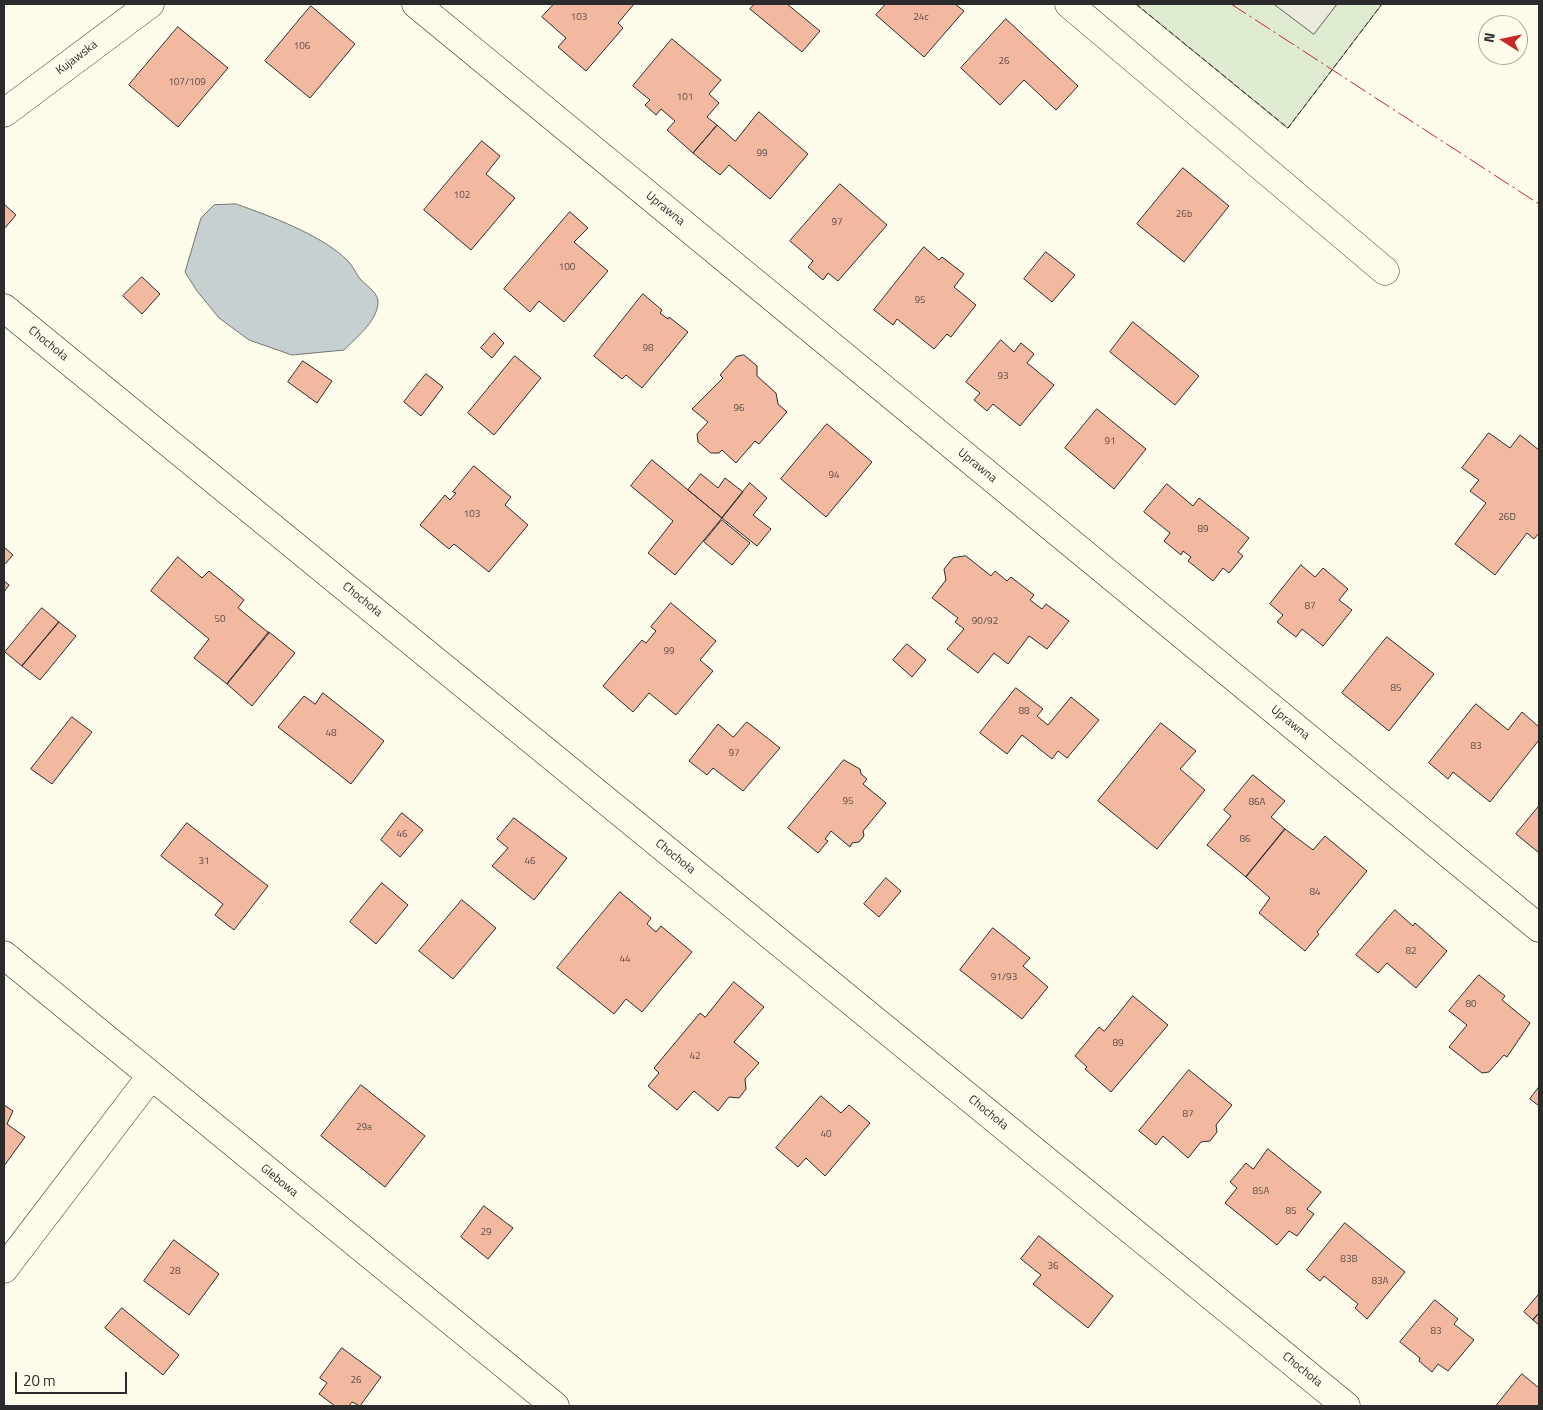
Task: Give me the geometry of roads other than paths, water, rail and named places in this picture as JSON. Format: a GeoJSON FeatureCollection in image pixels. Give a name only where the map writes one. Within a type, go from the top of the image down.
{"type":"FeatureCollection","features":[{"type":"Feature","properties":{"kind":"street","name":"Kujawska"},"geometry":{"type":"LineString","coordinates":[[4,113],[150,4]]}},
{"type":"Feature","properties":{"kind":"street","name":"Uprawna"},"geometry":{"type":"LineString","coordinates":[[416,4],[1539,928]]}},
{"type":"Feature","properties":{"kind":"street"},"geometry":{"type":"LineString","coordinates":[[1069,4],[1384,271]]}},
{"type":"Feature","properties":{"kind":"street","name":"Chochoła"},"geometry":{"type":"LineString","coordinates":[[4,308],[1346,1406]]}},
{"type":"Feature","properties":{"kind":"street","name":"Glebowa"},"geometry":{"type":"LineString","coordinates":[[4,955],[555,1406]]}},
{"type":"Feature","properties":{"kind":"street"},"geometry":{"type":"LineString","coordinates":[[4,1270],[151,1076]]}}]}
